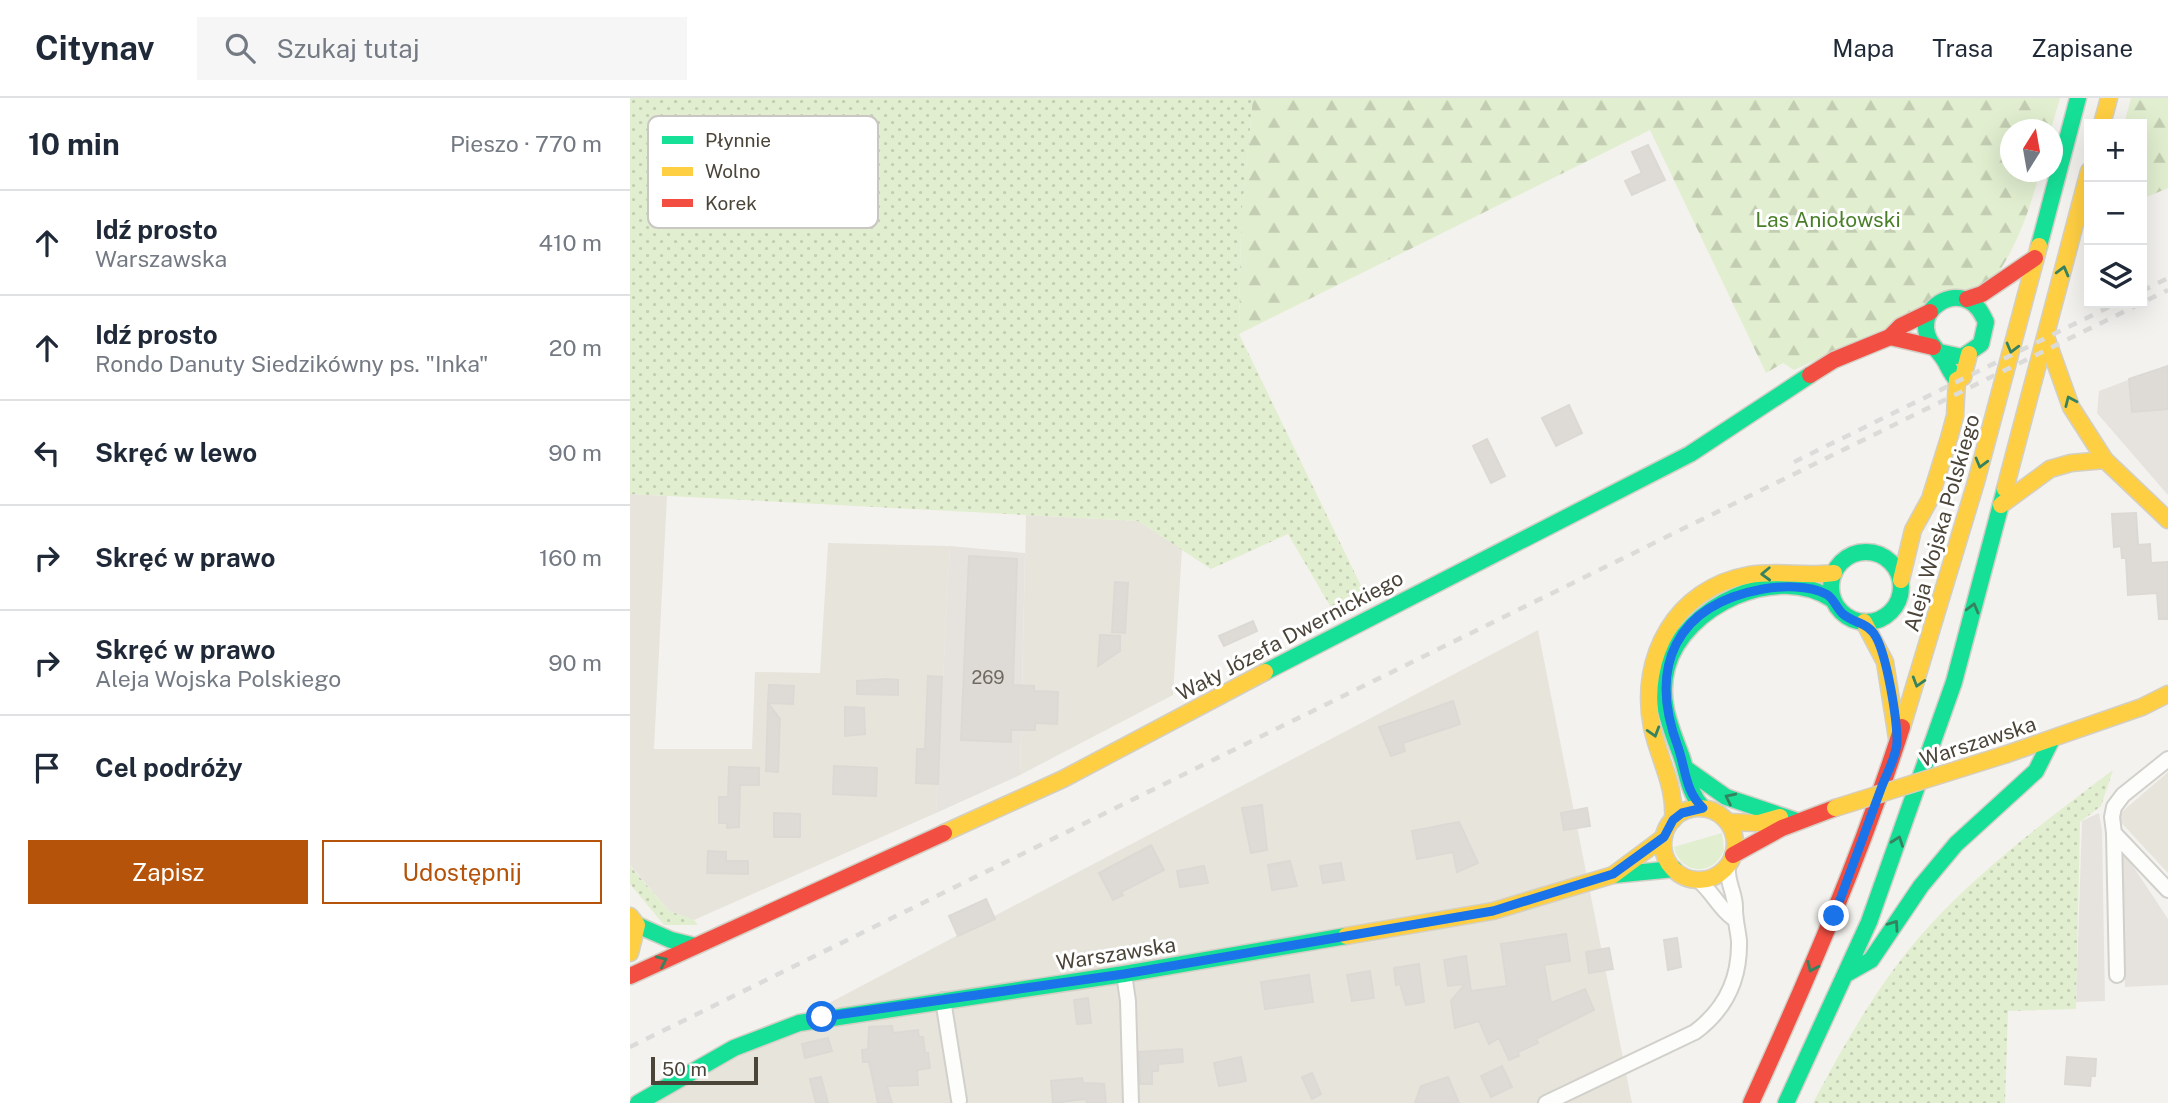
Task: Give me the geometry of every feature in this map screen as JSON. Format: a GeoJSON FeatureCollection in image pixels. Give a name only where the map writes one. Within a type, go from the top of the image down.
{"type":"FeatureCollection","features":[{"type":"Feature","properties":{"kind":"main road","name":"Aleja Wojska Polskiego"},"geometry":{"type":"LineString","coordinates":[[1751,1103],[1834,916],[1898,743],[1960,544],[2078,98]]}},
{"type":"Feature","properties":{"kind":"main road"},"geometry":{"type":"LineString","coordinates":[[2103,119],[2109,98]]}},
{"type":"Feature","properties":{"kind":"main road"},"geometry":{"type":"LineString","coordinates":[[1786,1103],[1847,973],[1904,825],[1954,681],[2086,182]]}},
{"type":"Feature","properties":{"kind":"main road"},"geometry":{"type":"LineString","coordinates":[[1957,380],[1926,333],[1930,312],[1946,299],[1967,299],[1982,294],[2035,258]]}},
{"type":"Feature","properties":{"kind":"main road"},"geometry":{"type":"LineString","coordinates":[[1957,380],[1963,377],[1969,354],[1984,338],[1986,322],[1979,308],[1967,299]]}},
{"type":"Feature","properties":{"kind":"main road","name":"Wały Józefa Dwernickiego"},"geometry":{"type":"LineString","coordinates":[[630,976],[1063,779],[1408,596],[1690,454],[1834,360],[1890,337],[1901,326],[1930,312]]}},
{"type":"Feature","properties":{"kind":"main road"},"geometry":{"type":"LineString","coordinates":[[1890,337],[1903,341],[1921,341],[1954,358],[1969,354]]}},
{"type":"Feature","properties":{"kind":"main road"},"geometry":{"type":"LineString","coordinates":[[2046,337],[2071,407],[2105,460],[2168,520]]}},
{"type":"Feature","properties":{"kind":"main road"},"geometry":{"type":"LineString","coordinates":[[1703,808],[1686,786],[1685,768],[1667,717],[1664,694],[1671,657],[1693,622],[1726,599],[1771,588],[1809,589],[1833,600],[1843,614],[1864,622],[1878,621],[1895,609],[1902,590],[1901,580],[1913,530],[1930,499],[1950,438],[1955,416],[1957,380]]}},
{"type":"Feature","properties":{"kind":"main road"},"geometry":{"type":"LineString","coordinates":[[2001,505],[2050,469],[2071,463],[2105,460]]}},
{"type":"Feature","properties":{"kind":"main road"},"geometry":{"type":"LineString","coordinates":[[1833,600],[1834,573],[1847,558],[1856,553],[1876,553],[1913,530]]}},
{"type":"Feature","properties":{"kind":"main road"},"geometry":{"type":"LineString","coordinates":[[1876,553],[1892,563],[1901,580]]}},
{"type":"Feature","properties":{"kind":"main road"},"geometry":{"type":"LineString","coordinates":[[1728,822],[1735,844],[1730,860],[1709,878],[1698,880],[1674,869],[1667,859],[1664,837],[1673,820],[1675,801],[1653,733],[1647,688],[1650,668],[1664,632],[1694,597],[1728,580],[1772,573],[1834,573]]}},
{"type":"Feature","properties":{"kind":"main road"},"geometry":{"type":"LineString","coordinates":[[1864,622],[1875,635],[1884,654],[1898,743]]}},
{"type":"Feature","properties":{"kind":"main road","name":"Warszawska"},"geometry":{"type":"LineString","coordinates":[[1730,860],[1751,843],[1797,821],[2051,741],[2168,694]]}},
{"type":"Feature","properties":{"kind":"main road"},"geometry":{"type":"LineString","coordinates":[[1847,973],[1871,960],[1922,886],[1956,844],[2036,771],[2051,741]]}},
{"type":"Feature","properties":{"kind":"main road"},"geometry":{"type":"LineString","coordinates":[[1685,768],[1726,797],[1797,821]]}},
{"type":"Feature","properties":{"kind":"main road"},"geometry":{"type":"LineString","coordinates":[[1673,820],[1692,809],[1703,808],[1713,811],[1728,822],[1759,823],[1780,817]]}},
{"type":"Feature","properties":{"kind":"main road","name":"Warszawska"},"geometry":{"type":"LineString","coordinates":[[638,1103],[734,1048],[777,1030],[822,1017],[1124,974],[1430,925],[1493,911],[1613,874],[1664,837]]}},
{"type":"Feature","properties":{"kind":"main road","name":"Warszawska"},"geometry":{"type":"LineString","coordinates":[[1613,874],[1627,876],[1674,869]]}},
{"type":"Feature","properties":{"kind":"main road"},"geometry":{"type":"LineString","coordinates":[[630,953],[633,920],[671,940],[695,946]]}},
{"type":"Feature","properties":{"kind":"street"},"geometry":{"type":"LineString","coordinates":[[2117,975],[2114,807],[2123,795],[2168,759]]}},
{"type":"Feature","properties":{"kind":"street"},"geometry":{"type":"LineString","coordinates":[[2114,833],[2168,890]]}},
{"type":"Feature","properties":{"kind":"street"},"geometry":{"type":"LineString","coordinates":[[1546,1103],[1672,1044],[1710,1021],[1726,1001],[1737,975],[1738,937],[1733,918],[1735,908],[1727,878],[1730,860]]}},
{"type":"Feature","properties":{"kind":"street"},"geometry":{"type":"LineString","coordinates":[[1698,880],[1713,891],[1725,912],[1733,918]]}},
{"type":"Feature","properties":{"kind":"street"},"geometry":{"type":"LineString","coordinates":[[1124,974],[1128,1001],[1131,1103]]}},
{"type":"Feature","properties":{"kind":"street"},"geometry":{"type":"LineString","coordinates":[[943,1000],[959,1100]]}},
{"type":"Feature","properties":{"kind":"shaded area"},"geometry":{"type":"Polygon","coordinates":[[[2168,365],[2168,495],[2097,413],[2099,391],[2168,365]]]}},
{"type":"Feature","properties":{"kind":"shaded area"},"geometry":{"type":"Polygon","coordinates":[[[630,494],[667,496],[654,749],[752,749],[755,672],[820,673],[828,543],[950,546],[936,813],[694,920],[669,911],[630,865],[630,494]]]}},
{"type":"Feature","properties":{"kind":"shaded area"},"geometry":{"type":"Polygon","coordinates":[[[1026,515],[1138,521],[1182,549],[1173,695],[1020,775],[1026,515]]]}},
{"type":"Feature","properties":{"kind":"shaded area"},"geometry":{"type":"Polygon","coordinates":[[[950,546],[1025,553],[1020,775],[936,813],[950,546]]]}},
{"type":"Feature","properties":{"kind":"shaded area"},"geometry":{"type":"Polygon","coordinates":[[[1538,630],[1632,1103],[639,1103],[1538,630]]]}},
{"type":"Feature","properties":{"kind":"shaded area"},"geometry":{"type":"Polygon","coordinates":[[[2168,772],[2168,873],[2116,817],[2168,772]]]}},
{"type":"Feature","properties":{"kind":"shaded area"},"geometry":{"type":"Polygon","coordinates":[[[2099,813],[2102,830],[2105,1001],[2076,1002],[2082,821],[2099,813]]]}},
{"type":"Feature","properties":{"kind":"shaded area"},"geometry":{"type":"Polygon","coordinates":[[[2123,851],[2168,919],[2168,985],[2125,987],[2123,851]]]}},
{"type":"Feature","properties":{"kind":"green space"},"geometry":{"type":"Polygon","coordinates":[[[630,98],[1253,98],[1241,221],[1239,334],[1365,594],[1333,611],[1288,534],[1211,569],[1138,521],[630,494],[630,98]]]}},
{"type":"Feature","properties":{"kind":"green space","name":"Las Aniołowski"},"geometry":{"type":"Polygon","coordinates":[[[1253,98],[2060,98],[2054,119],[2000,119],[2000,182],[2037,182],[2022,227],[1994,279],[1794,370],[1783,363],[1766,373],[1650,130],[1239,334],[1241,221],[1253,98]]]}},
{"type":"Feature","properties":{"kind":"green space"},"geometry":{"type":"Polygon","coordinates":[[[2131,98],[2168,98],[2168,188],[2147,197],[2147,119],[2125,119],[2131,98]]]}},
{"type":"Feature","properties":{"kind":"green space"},"geometry":{"type":"Polygon","coordinates":[[[2113,770],[2101,806],[2080,822],[2076,1009],[2008,1011],[2005,1103],[1813,1103],[1866,1010],[1896,966],[1930,925],[1995,863],[2113,770]]]}},
{"type":"Feature","properties":{"kind":"green space"},"geometry":{"type":"Polygon","coordinates":[[[1722,833],[1724,850],[1713,865],[1698,869],[1690,867],[1677,856],[1674,847],[1722,833]]]}},
{"type":"Feature","properties":{"kind":"green space"},"geometry":{"type":"Polygon","coordinates":[[[630,866],[669,911],[694,920],[698,925],[664,925],[630,884],[630,866]]]}},
{"type":"Feature","properties":{"kind":"building"},"geometry":{"type":"Polygon","coordinates":[[[1648,145],[1665,180],[1632,195],[1625,181],[1642,173],[1632,152],[1648,145]]]}},
{"type":"Feature","properties":{"kind":"building"},"geometry":{"type":"Polygon","coordinates":[[[2168,366],[2168,409],[2132,412],[2129,379],[2168,366]]]}},
{"type":"Feature","properties":{"kind":"building"},"geometry":{"type":"Polygon","coordinates":[[[1569,405],[1582,433],[1556,446],[1542,418],[1569,405]]]}},
{"type":"Feature","properties":{"kind":"building"},"geometry":{"type":"Polygon","coordinates":[[[1487,439],[1505,476],[1491,483],[1473,446],[1487,439]]]}},
{"type":"Feature","properties":{"kind":"building"},"geometry":{"type":"Polygon","coordinates":[[[2136,513],[2138,545],[2150,544],[2151,563],[2168,562],[2168,619],[2159,619],[2157,593],[2128,595],[2126,558],[2122,558],[2121,546],[2114,547],[2112,514],[2136,513]]]}},
{"type":"Feature","properties":{"kind":"building"},"geometry":{"type":"Polygon","coordinates":[[[969,556],[1017,559],[1013,685],[1034,686],[1034,691],[1058,692],[1057,724],[1035,723],[1035,730],[1011,730],[1011,742],[961,740],[969,556]]]}},
{"type":"Feature","properties":{"kind":"building"},"geometry":{"type":"Polygon","coordinates":[[[1115,582],[1128,583],[1125,633],[1112,632],[1115,582]]]}},
{"type":"Feature","properties":{"kind":"building"},"geometry":{"type":"Polygon","coordinates":[[[1253,621],[1257,631],[1224,646],[1219,636],[1253,621]]]}},
{"type":"Feature","properties":{"kind":"building"},"geometry":{"type":"Polygon","coordinates":[[[1100,635],[1120,636],[1120,651],[1098,666],[1100,635]]]}},
{"type":"Feature","properties":{"kind":"building"},"geometry":{"type":"Polygon","coordinates":[[[928,676],[942,677],[938,784],[916,783],[917,749],[925,749],[928,676]]]}},
{"type":"Feature","properties":{"kind":"building"},"geometry":{"type":"Polygon","coordinates":[[[898,680],[898,695],[857,694],[857,681],[898,680]]]}},
{"type":"Feature","properties":{"kind":"building"},"geometry":{"type":"Polygon","coordinates":[[[769,685],[794,686],[793,704],[768,703],[769,685]]]}},
{"type":"Feature","properties":{"kind":"building"},"geometry":{"type":"Polygon","coordinates":[[[1453,701],[1460,724],[1403,743],[1405,751],[1391,756],[1379,727],[1453,701]]]}},
{"type":"Feature","properties":{"kind":"building"},"geometry":{"type":"Polygon","coordinates":[[[768,703],[780,719],[778,772],[766,771],[768,703]]]}},
{"type":"Feature","properties":{"kind":"building"},"geometry":{"type":"Polygon","coordinates":[[[845,707],[864,708],[865,734],[845,736],[845,707]]]}},
{"type":"Feature","properties":{"kind":"building"},"geometry":{"type":"Polygon","coordinates":[[[834,766],[877,768],[876,796],[833,794],[834,766]]]}},
{"type":"Feature","properties":{"kind":"building"},"geometry":{"type":"Polygon","coordinates":[[[729,767],[759,768],[759,785],[740,785],[739,827],[727,828],[727,823],[719,823],[719,797],[728,797],[729,767]]]}},
{"type":"Feature","properties":{"kind":"building"},"geometry":{"type":"Polygon","coordinates":[[[1262,805],[1267,850],[1251,853],[1242,808],[1262,805]]]}},
{"type":"Feature","properties":{"kind":"building"},"geometry":{"type":"Polygon","coordinates":[[[1587,808],[1590,826],[1564,830],[1561,813],[1587,808]]]}},
{"type":"Feature","properties":{"kind":"building"},"geometry":{"type":"Polygon","coordinates":[[[774,813],[800,814],[800,837],[774,837],[774,813]]]}},
{"type":"Feature","properties":{"kind":"building"},"geometry":{"type":"Polygon","coordinates":[[[1459,822],[1478,863],[1457,872],[1453,852],[1417,859],[1412,831],[1459,822]]]}},
{"type":"Feature","properties":{"kind":"building"},"geometry":{"type":"Polygon","coordinates":[[[1151,845],[1164,870],[1121,892],[1123,895],[1113,900],[1099,873],[1151,845]]]}},
{"type":"Feature","properties":{"kind":"building"},"geometry":{"type":"Polygon","coordinates":[[[708,851],[726,852],[726,861],[748,861],[748,874],[707,873],[708,851]]]}},
{"type":"Feature","properties":{"kind":"building"},"geometry":{"type":"Polygon","coordinates":[[[1290,861],[1297,886],[1272,890],[1268,865],[1290,861]]]}},
{"type":"Feature","properties":{"kind":"building"},"geometry":{"type":"Polygon","coordinates":[[[1341,863],[1344,880],[1323,883],[1320,866],[1341,863]]]}},
{"type":"Feature","properties":{"kind":"building"},"geometry":{"type":"Polygon","coordinates":[[[1204,866],[1208,883],[1180,887],[1177,871],[1204,866]]]}},
{"type":"Feature","properties":{"kind":"building"},"geometry":{"type":"Polygon","coordinates":[[[986,899],[995,919],[958,936],[949,916],[986,899]]]}},
{"type":"Feature","properties":{"kind":"building"},"geometry":{"type":"Polygon","coordinates":[[[1566,934],[1570,961],[1544,965],[1551,1003],[1585,989],[1594,1010],[1536,1039],[1538,1043],[1518,1052],[1519,1056],[1509,1060],[1499,1038],[1489,1044],[1479,1021],[1455,1028],[1451,1001],[1465,984],[1448,986],[1444,960],[1466,956],[1471,991],[1507,986],[1501,944],[1566,934]]]}},
{"type":"Feature","properties":{"kind":"building"},"geometry":{"type":"Polygon","coordinates":[[[1677,938],[1681,967],[1668,970],[1664,940],[1677,938]]]}},
{"type":"Feature","properties":{"kind":"building"},"geometry":{"type":"Polygon","coordinates":[[[1609,948],[1613,969],[1589,973],[1586,952],[1609,948]]]}},
{"type":"Feature","properties":{"kind":"building"},"geometry":{"type":"Polygon","coordinates":[[[1419,964],[1424,1002],[1406,1005],[1400,984],[1396,985],[1394,968],[1419,964]]]}},
{"type":"Feature","properties":{"kind":"building"},"geometry":{"type":"Polygon","coordinates":[[[1370,971],[1374,998],[1352,1001],[1347,975],[1370,971]]]}},
{"type":"Feature","properties":{"kind":"building"},"geometry":{"type":"Polygon","coordinates":[[[1309,975],[1313,1002],[1265,1009],[1261,982],[1309,975]]]}},
{"type":"Feature","properties":{"kind":"building"},"geometry":{"type":"Polygon","coordinates":[[[1088,998],[1091,1023],[1077,1024],[1074,1000],[1088,998]]]}},
{"type":"Feature","properties":{"kind":"building"},"geometry":{"type":"Polygon","coordinates":[[[892,1026],[893,1033],[918,1030],[919,1037],[923,1037],[930,1068],[917,1070],[918,1085],[887,1086],[892,1103],[878,1103],[869,1062],[863,1062],[862,1050],[868,1049],[869,1027],[892,1026]]]}},
{"type":"Feature","properties":{"kind":"building"},"geometry":{"type":"Polygon","coordinates":[[[828,1038],[832,1051],[805,1058],[802,1044],[828,1038]]]}},
{"type":"Feature","properties":{"kind":"building"},"geometry":{"type":"Polygon","coordinates":[[[1182,1049],[1183,1062],[1158,1064],[1158,1071],[1152,1071],[1152,1084],[1140,1084],[1139,1052],[1182,1049]]]}},
{"type":"Feature","properties":{"kind":"building"},"geometry":{"type":"Polygon","coordinates":[[[1241,1057],[1246,1081],[1219,1086],[1214,1063],[1241,1057]]]}},
{"type":"Feature","properties":{"kind":"building"},"geometry":{"type":"Polygon","coordinates":[[[2067,1057],[2096,1059],[2095,1076],[2091,1076],[2090,1086],[2065,1084],[2067,1057]]]}},
{"type":"Feature","properties":{"kind":"building"},"geometry":{"type":"Polygon","coordinates":[[[1502,1066],[1512,1087],[1491,1097],[1481,1076],[1502,1066]]]}},
{"type":"Feature","properties":{"kind":"building"},"geometry":{"type":"Polygon","coordinates":[[[1312,1073],[1321,1094],[1312,1099],[1302,1077],[1312,1073]]]}},
{"type":"Feature","properties":{"kind":"building"},"geometry":{"type":"Polygon","coordinates":[[[821,1077],[828,1103],[816,1103],[810,1079],[821,1077]]]}},
{"type":"Feature","properties":{"kind":"building"},"geometry":{"type":"Polygon","coordinates":[[[1448,1077],[1459,1103],[1415,1103],[1421,1086],[1448,1077]]]}},
{"type":"Feature","properties":{"kind":"building"},"geometry":{"type":"Polygon","coordinates":[[[1082,1078],[1083,1083],[1104,1084],[1106,1103],[1087,1103],[1086,1099],[1053,1103],[1051,1081],[1082,1078]]]}},
{"type":"Feature","properties":{"kind":"railway"},"geometry":{"type":"LineString","coordinates":[[2147,288],[2168,278]]}},
{"type":"Feature","properties":{"kind":"railway"},"geometry":{"type":"LineString","coordinates":[[630,1047],[2168,290]]}},
{"type":"Feature","properties":{"kind":"railway"},"geometry":{"type":"LineString","coordinates":[[1794,462],[2107,308]]}},
{"type":"Feature","properties":{"kind":"traffic: fast"},"geometry":{"type":"LineString","coordinates":[[2039,246],[2078,98]]}},
{"type":"Feature","properties":{"kind":"traffic: fast"},"geometry":{"type":"LineString","coordinates":[[1939,352],[1962,357],[1981,344],[1986,322],[1972,303],[1962,298],[1947,300],[1934,308],[1926,320],[1928,338],[1957,380]]}},
{"type":"Feature","properties":{"kind":"traffic: fast"},"geometry":{"type":"LineString","coordinates":[[1265,672],[1690,454],[1810,375]]}},
{"type":"Feature","properties":{"kind":"traffic: fast"},"geometry":{"type":"LineString","coordinates":[[1786,1103],[1869,922],[1954,682],[2005,489]]}},
{"type":"Feature","properties":{"kind":"traffic: fast"},"geometry":{"type":"LineString","coordinates":[[1859,552],[1873,552],[1886,558],[1895,567],[1901,587],[1899,600],[1891,612],[1873,622],[1859,622],[1846,616],[1837,607],[1831,594],[1831,580],[1837,567],[1846,558],[1859,552]]}},
{"type":"Feature","properties":{"kind":"traffic: fast"},"geometry":{"type":"LineString","coordinates":[[1703,808],[1691,789],[1669,723],[1665,701],[1667,667],[1677,645],[1692,625],[1712,609],[1735,596],[1760,588],[1786,586],[1810,589],[1833,600]]}},
{"type":"Feature","properties":{"kind":"traffic: fast"},"geometry":{"type":"LineString","coordinates":[[1848,973],[1871,960],[1921,886],[1956,844],[2036,771],[2051,741]]}},
{"type":"Feature","properties":{"kind":"traffic: fast"},"geometry":{"type":"LineString","coordinates":[[1685,768],[1726,797],[1797,821]]}},
{"type":"Feature","properties":{"kind":"traffic: fast"},"geometry":{"type":"LineString","coordinates":[[1613,875],[1674,869]]}},
{"type":"Feature","properties":{"kind":"traffic: fast"},"geometry":{"type":"LineString","coordinates":[[637,925],[671,940],[695,946]]}},
{"type":"Feature","properties":{"kind":"traffic: fast"},"geometry":{"type":"LineString","coordinates":[[638,1103],[734,1048],[799,1023],[1124,974],[1346,936]]}},
{"type":"Feature","properties":{"kind":"traffic: slow"},"geometry":{"type":"LineString","coordinates":[[2103,119],[2109,98]]}},
{"type":"Feature","properties":{"kind":"traffic: slow"},"geometry":{"type":"LineString","coordinates":[[2005,489],[2086,182]]}},
{"type":"Feature","properties":{"kind":"traffic: slow"},"geometry":{"type":"LineString","coordinates":[[1902,727],[1976,482],[2039,246]]}},
{"type":"Feature","properties":{"kind":"traffic: slow"},"geometry":{"type":"LineString","coordinates":[[2046,337],[2071,407],[2105,460],[2168,520]]}},
{"type":"Feature","properties":{"kind":"traffic: slow"},"geometry":{"type":"LineString","coordinates":[[1901,580],[1913,530],[1930,499],[1949,438],[1955,416],[1957,380],[1963,377],[1969,354]]}},
{"type":"Feature","properties":{"kind":"traffic: slow"},"geometry":{"type":"LineString","coordinates":[[2001,505],[2050,469],[2071,463],[2105,460]]}},
{"type":"Feature","properties":{"kind":"traffic: slow"},"geometry":{"type":"LineString","coordinates":[[1673,820],[1670,784],[1655,739],[1649,701],[1657,652],[1668,630],[1683,610],[1701,594],[1723,582],[1760,574],[1834,573]]}},
{"type":"Feature","properties":{"kind":"traffic: slow"},"geometry":{"type":"LineString","coordinates":[[1864,622],[1885,662],[1897,738]]}},
{"type":"Feature","properties":{"kind":"traffic: slow"},"geometry":{"type":"LineString","coordinates":[[944,833],[1063,779],[1265,672]]}},
{"type":"Feature","properties":{"kind":"traffic: slow"},"geometry":{"type":"LineString","coordinates":[[2007,754],[2142,707],[2168,694]]}},
{"type":"Feature","properties":{"kind":"traffic: slow"},"geometry":{"type":"LineString","coordinates":[[1835,808],[2007,754]]}},
{"type":"Feature","properties":{"kind":"traffic: slow"},"geometry":{"type":"LineString","coordinates":[[1699,808],[1719,814],[1729,824],[1735,844],[1729,864],[1719,874],[1699,880],[1679,874],[1669,864],[1663,844],[1669,824],[1679,814],[1699,808]]}},
{"type":"Feature","properties":{"kind":"traffic: slow"},"geometry":{"type":"LineString","coordinates":[[1728,822],[1759,823],[1780,817]]}},
{"type":"Feature","properties":{"kind":"traffic: slow"},"geometry":{"type":"LineString","coordinates":[[1346,936],[1493,911],[1613,875],[1664,837]]}},
{"type":"Feature","properties":{"kind":"traffic: slow"},"geometry":{"type":"LineString","coordinates":[[630,916],[637,925],[630,953]]}},
{"type":"Feature","properties":{"kind":"traffic: jam"},"geometry":{"type":"LineString","coordinates":[[1967,299],[1982,294],[2035,258]]}},
{"type":"Feature","properties":{"kind":"traffic: jam"},"geometry":{"type":"LineString","coordinates":[[1810,375],[1834,360],[1890,337],[1901,326],[1930,312]]}},
{"type":"Feature","properties":{"kind":"traffic: jam"},"geometry":{"type":"LineString","coordinates":[[1890,337],[1933,347]]}},
{"type":"Feature","properties":{"kind":"traffic: jam"},"geometry":{"type":"LineString","coordinates":[[1751,1103],[1832,917],[1869,823],[1902,727]]}},
{"type":"Feature","properties":{"kind":"traffic: jam"},"geometry":{"type":"LineString","coordinates":[[1733,855],[1782,828],[1835,808]]}},
{"type":"Feature","properties":{"kind":"traffic: jam"},"geometry":{"type":"LineString","coordinates":[[630,976],[944,833]]}},
{"type":"Feature","properties":{"kind":"route"},"geometry":{"type":"LineString","coordinates":[[822,1017],[1124,974],[1430,925],[1560,893],[1613,874],[1624,864],[1652,848],[1664,837],[1673,820],[1682,813],[1703,808],[1686,786],[1685,768],[1667,717],[1664,694],[1666,674],[1680,638],[1709,608],[1747,592],[1771,588],[1809,589],[1825,594],[1843,614],[1864,622],[1875,635],[1884,654],[1898,743],[1834,916]]}}]}
